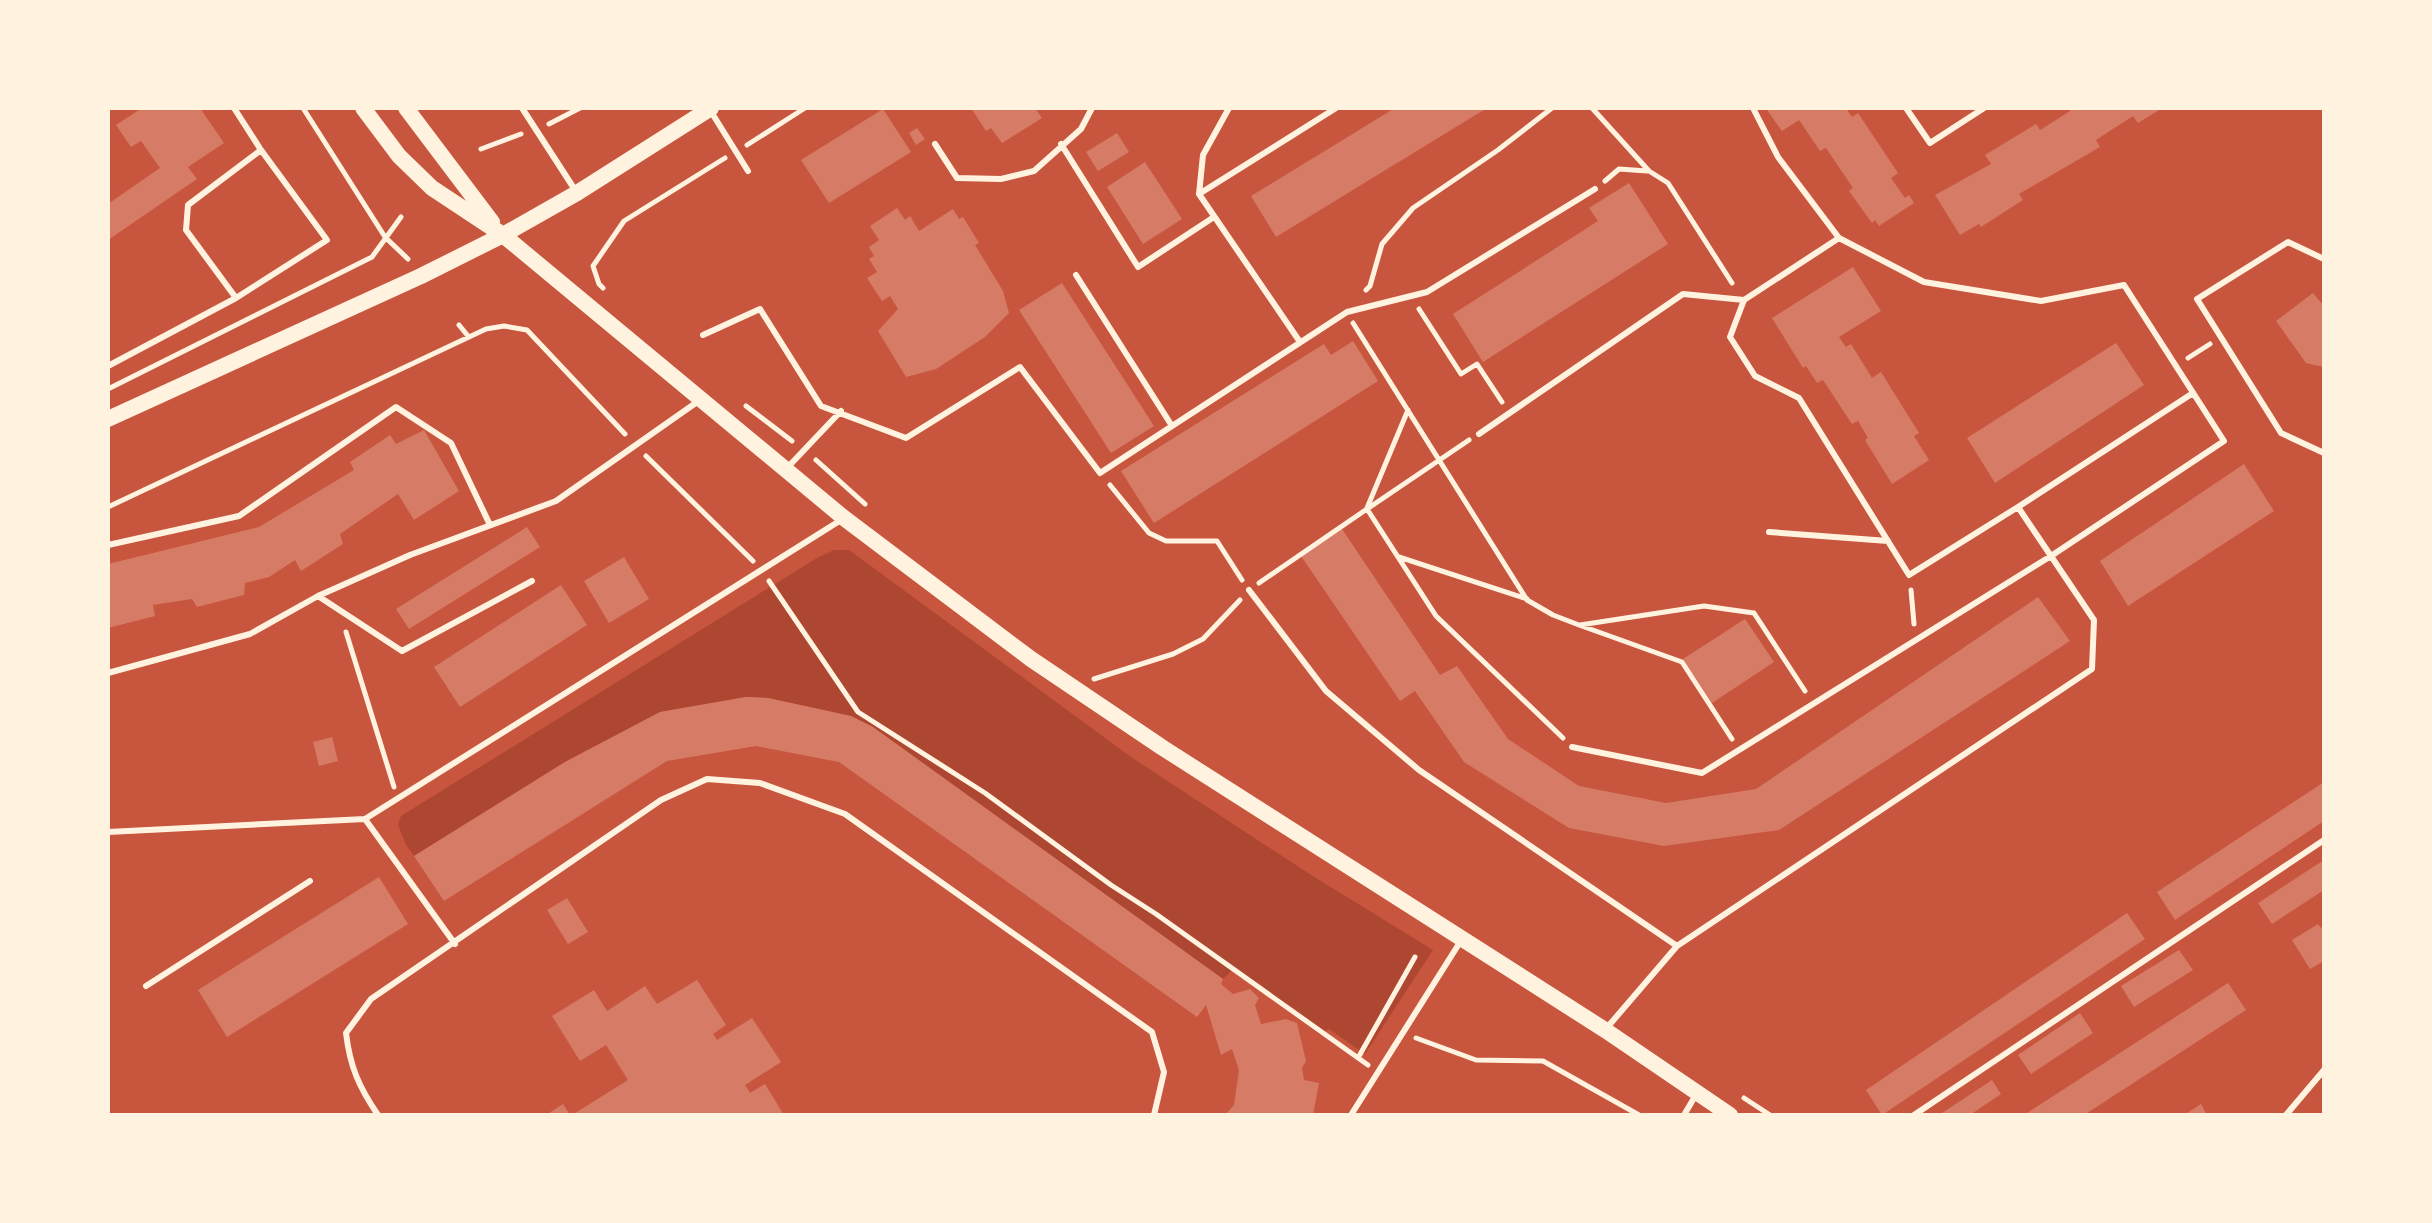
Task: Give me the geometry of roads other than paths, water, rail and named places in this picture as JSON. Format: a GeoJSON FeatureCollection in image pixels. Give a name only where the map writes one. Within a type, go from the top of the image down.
{"type":"FeatureCollection","features":[{"type":"Feature","properties":{"kind":"main road"},"geometry":{"type":"LineString","coordinates":[[363,108],[399,156],[432,188],[503,235],[844,518],[1044,668],[1163,748],[1605,1030],[1730,1115]]}},
{"type":"Feature","properties":{"kind":"main road"},"geometry":{"type":"LineString","coordinates":[[406,108],[503,235]]}},
{"type":"Feature","properties":{"kind":"main road"},"geometry":{"type":"LineString","coordinates":[[108,419],[503,235],[577,193],[710,108]]}},
{"type":"Feature","properties":{"kind":"lane"},"geometry":{"type":"LineString","coordinates":[[108,366],[236,298],[327,240],[234,108]]}},
{"type":"Feature","properties":{"kind":"lane"},"geometry":{"type":"LineString","coordinates":[[522,108],[577,193]]}},
{"type":"Feature","properties":{"kind":"lane"},"geometry":{"type":"LineString","coordinates":[[710,108],[748,171]]}},
{"type":"Feature","properties":{"kind":"lane"},"geometry":{"type":"LineString","coordinates":[[935,144],[957,178],[1001,179],[1034,171],[1081,129],[1092,108]]}},
{"type":"Feature","properties":{"kind":"lane"},"geometry":{"type":"LineString","coordinates":[[1229,108],[1203,155],[1199,194],[1300,342]]}},
{"type":"Feature","properties":{"kind":"lane"},"geometry":{"type":"LineString","coordinates":[[1199,194],[1336,108]]}},
{"type":"Feature","properties":{"kind":"lane"},"geometry":{"type":"LineString","coordinates":[[1572,747],[1702,773],[2051,556],[2224,441],[2124,285],[2041,301],[1924,282],[1839,238],[1778,157],[1753,108]]}},
{"type":"Feature","properties":{"kind":"lane"},"geometry":{"type":"LineString","coordinates":[[1906,108],[1930,143],[1984,108]]}},
{"type":"Feature","properties":{"kind":"lane"},"geometry":{"type":"LineString","coordinates":[[1061,144],[1138,267],[1214,217]]}},
{"type":"Feature","properties":{"kind":"lane"},"geometry":{"type":"LineString","coordinates":[[236,298],[186,230],[188,205],[261,150]]}},
{"type":"Feature","properties":{"kind":"lane"},"geometry":{"type":"LineString","coordinates":[[703,335],[760,309],[821,406],[906,438],[1020,367],[1100,473],[1347,312],[1427,292],[1595,189]]}},
{"type":"Feature","properties":{"kind":"lane"},"geometry":{"type":"LineString","coordinates":[[1839,238],[1744,300],[1730,337],[1755,376],[1799,398],[1909,575],[2193,393]]}},
{"type":"Feature","properties":{"kind":"lane"},"geometry":{"type":"LineString","coordinates":[[2324,259],[2288,242],[2197,299],[2281,433],[2324,453]]}},
{"type":"Feature","properties":{"kind":"lane"},"geometry":{"type":"LineString","coordinates":[[1076,275],[1172,426]]}},
{"type":"Feature","properties":{"kind":"lane"},"geometry":{"type":"LineString","coordinates":[[1479,434],[1683,294],[1744,300]]}},
{"type":"Feature","properties":{"kind":"lane"},"geometry":{"type":"LineString","coordinates":[[108,673],[250,634],[318,596],[410,555],[556,501],[700,400]]}},
{"type":"Feature","properties":{"kind":"lane"},"geometry":{"type":"LineString","coordinates":[[108,545],[239,516],[396,407],[451,443],[490,525]]}},
{"type":"Feature","properties":{"kind":"lane"},"geometry":{"type":"LineString","coordinates":[[785,469],[841,411]]}},
{"type":"Feature","properties":{"kind":"lane"},"geometry":{"type":"LineString","coordinates":[[1605,1030],[1677,946],[2092,669],[2094,620],[2018,507]]}},
{"type":"Feature","properties":{"kind":"lane"},"geometry":{"type":"LineString","coordinates":[[108,832],[365,819],[844,518]]}},
{"type":"Feature","properties":{"kind":"lane"},"geometry":{"type":"LineString","coordinates":[[1769,532],[1888,541]]}},
{"type":"Feature","properties":{"kind":"lane"},"geometry":{"type":"LineString","coordinates":[[318,596],[402,651],[532,581]]}},
{"type":"Feature","properties":{"kind":"lane"},"geometry":{"type":"LineString","coordinates":[[1249,590],[1326,691],[1419,770],[1677,946]]}},
{"type":"Feature","properties":{"kind":"lane"},"geometry":{"type":"LineString","coordinates":[[378,1115],[349,1061],[346,1033],[371,999],[661,800],[707,779],[760,783],[845,814],[1152,1032],[1164,1072],[1154,1115]]}},
{"type":"Feature","properties":{"kind":"lane"},"geometry":{"type":"LineString","coordinates":[[365,819],[455,944]]}},
{"type":"Feature","properties":{"kind":"lane"},"geometry":{"type":"LineString","coordinates":[[1914,1115],[2324,840]]}},
{"type":"Feature","properties":{"kind":"lane"},"geometry":{"type":"LineString","coordinates":[[146,986],[310,881]]}},
{"type":"Feature","properties":{"kind":"lane"},"geometry":{"type":"LineString","coordinates":[[1351,1115],[1462,938]]}},
{"type":"Feature","properties":{"kind":"lane"},"geometry":{"type":"LineString","coordinates":[[2286,1115],[2324,1070]]}},
{"type":"Feature","properties":{"kind":"lane"},"geometry":{"type":"LineString","coordinates":[[1684,1115],[1697,1093]]}}]}
